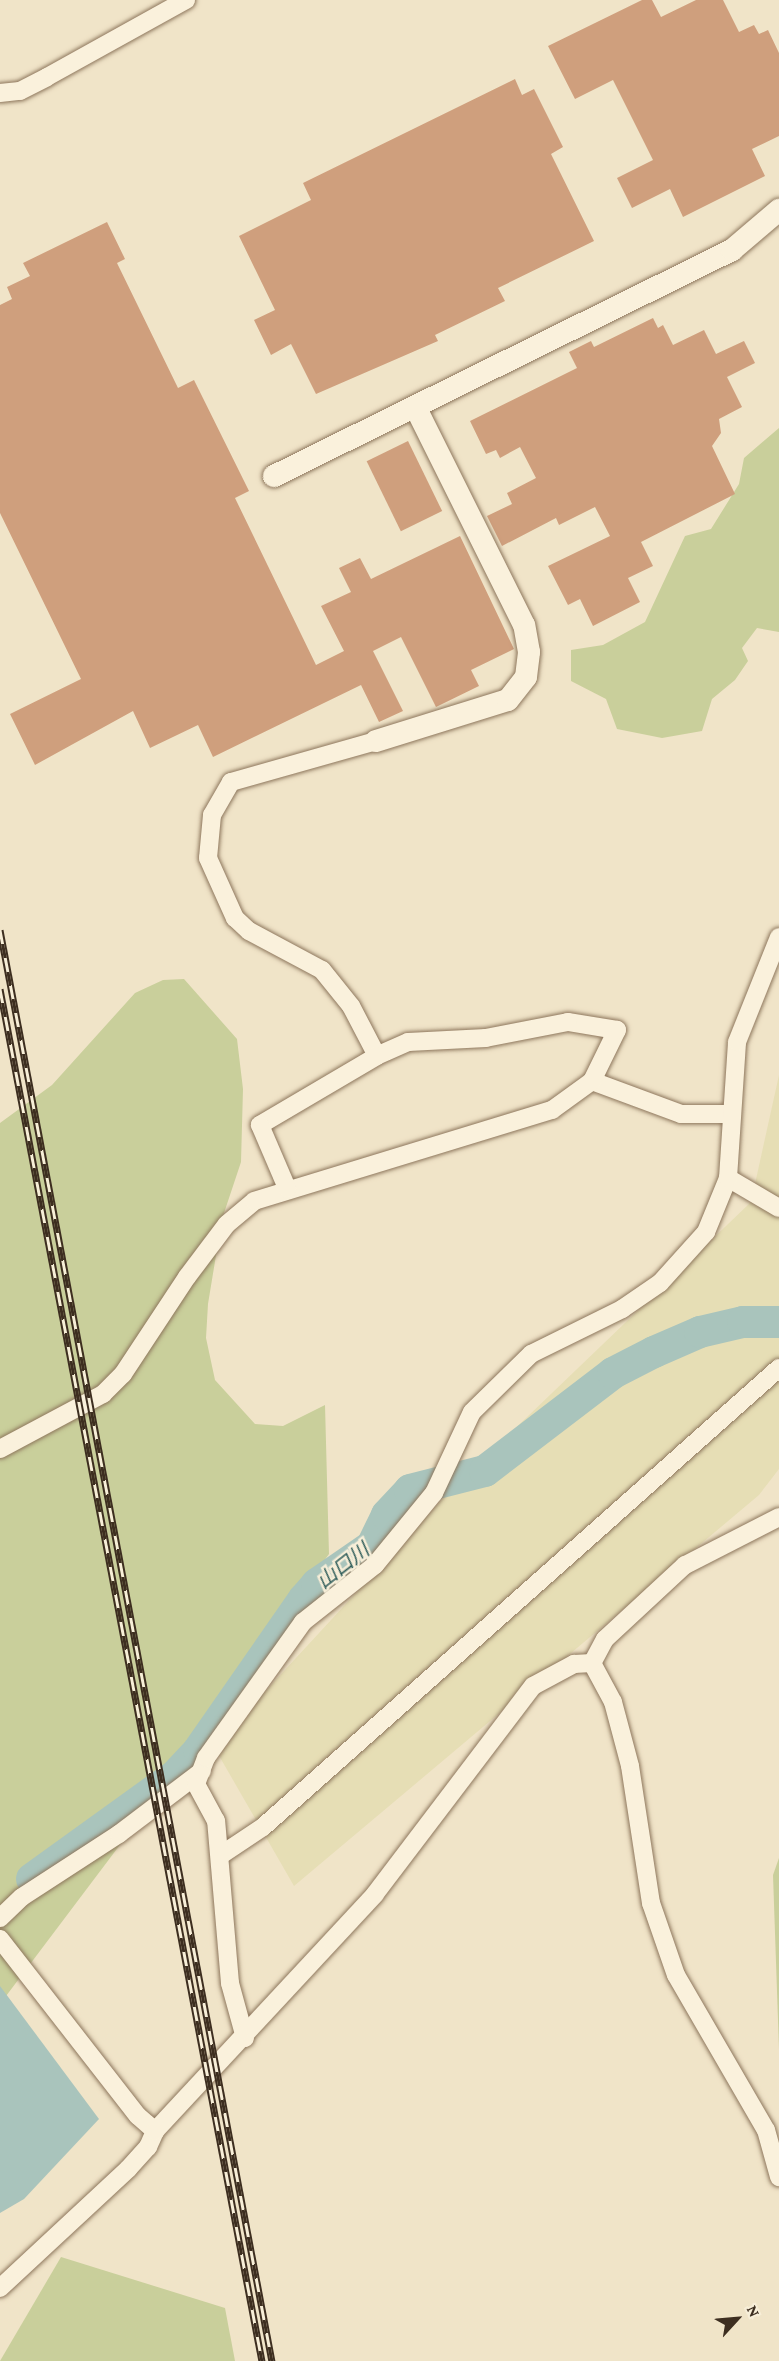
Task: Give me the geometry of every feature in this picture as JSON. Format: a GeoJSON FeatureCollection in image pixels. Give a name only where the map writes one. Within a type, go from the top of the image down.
{"type":"FeatureCollection","features":[{"type":"Feature","properties":{"kind":"street"},"geometry":{"type":"LineString","coordinates":[[0,93],[20,91],[186,0]]}},
{"type":"Feature","properties":{"kind":"street"},"geometry":{"type":"LineString","coordinates":[[274,477],[732,250],[779,210]]}},
{"type":"Feature","properties":{"kind":"street"},"geometry":{"type":"LineString","coordinates":[[376,1056],[351,1006],[322,970],[249,931],[235,918],[208,858],[212,815],[231,782],[376,741],[508,700],[526,677],[529,652],[524,625],[416,408]]}},
{"type":"Feature","properties":{"kind":"street"},"geometry":{"type":"LineString","coordinates":[[245,2038],[230,1983],[221,1855],[216,1821],[196,1784],[205,1768],[206,1758],[303,1622],[375,1565],[434,1493],[472,1412],[531,1354],[622,1309],[660,1283],[706,1232],[728,1178],[737,1042],[779,936]]}},
{"type":"Feature","properties":{"kind":"street"},"geometry":{"type":"LineString","coordinates":[[0,1449],[103,1394],[146,1346],[187,1277],[227,1224],[254,1201],[287,1188],[552,1110],[592,1081],[617,1030],[568,1022],[486,1038],[408,1042],[376,1056],[260,1125],[287,1188]]}},
{"type":"Feature","properties":{"kind":"street"},"geometry":{"type":"LineString","coordinates":[[592,1081],[681,1114],[732,1114]]}},
{"type":"Feature","properties":{"kind":"street"},"geometry":{"type":"LineString","coordinates":[[728,1178],[779,1208]]}},
{"type":"Feature","properties":{"kind":"street"},"geometry":{"type":"LineString","coordinates":[[221,1855],[263,1827],[779,1368]]}},
{"type":"Feature","properties":{"kind":"street"},"geometry":{"type":"LineString","coordinates":[[592,1663],[605,1639],[685,1565],[779,1517]]}},
{"type":"Feature","properties":{"kind":"street"},"geometry":{"type":"LineString","coordinates":[[0,2288],[128,2169],[148,2147],[155,2131],[245,2038],[375,1894],[533,1686],[574,1664],[592,1663]]}},
{"type":"Feature","properties":{"kind":"street"},"geometry":{"type":"LineString","coordinates":[[592,1663],[613,1702],[630,1766],[651,1903],[676,1975],[766,2130],[779,2177]]}},
{"type":"Feature","properties":{"kind":"street"},"geometry":{"type":"LineString","coordinates":[[0,1918],[22,1897],[181,1791],[205,1768]]}},
{"type":"Feature","properties":{"kind":"street"},"geometry":{"type":"LineString","coordinates":[[0,1939],[138,2116],[155,2131]]}},
{"type":"Feature","properties":{"kind":"shaded area"},"geometry":{"type":"Polygon","coordinates":[[[779,1075],[779,1469],[759,1495],[294,1886],[214,1747],[449,1492],[751,1202],[779,1075]]]}},
{"type":"Feature","properties":{"kind":"green space"},"geometry":{"type":"Polygon","coordinates":[[[779,428],[779,632],[757,628],[742,648],[748,661],[735,680],[712,699],[702,731],[662,738],[617,729],[606,699],[571,681],[571,650],[603,645],[645,622],[685,536],[711,529],[739,484],[744,458],[779,428]]]}},
{"type":"Feature","properties":{"kind":"green space"},"geometry":{"type":"Polygon","coordinates":[[[184,979],[237,1039],[243,1089],[241,1162],[222,1219],[208,1304],[206,1338],[215,1380],[255,1424],[283,1426],[325,1405],[329,1554],[150,1805],[0,2004],[0,1123],[52,1085],[135,993],[163,980],[184,979]]]}},
{"type":"Feature","properties":{"kind":"green space"},"geometry":{"type":"Polygon","coordinates":[[[779,1858],[779,2049],[773,1875],[779,1858]]]}},
{"type":"Feature","properties":{"kind":"green space"},"geometry":{"type":"Polygon","coordinates":[[[61,2257],[225,2308],[235,2361],[0,2361],[61,2257]]]}},
{"type":"Feature","properties":{"kind":"water"},"geometry":{"type":"Polygon","coordinates":[[[0,1986],[99,2119],[24,2199],[0,2213],[0,1986]]]}},
{"type":"Feature","properties":{"kind":"building"},"geometry":{"type":"Polygon","coordinates":[[[642,0],[652,0],[661,17],[696,0],[723,0],[739,32],[754,25],[759,34],[768,30],[779,53],[779,136],[752,149],[765,176],[683,217],[670,189],[632,208],[617,178],[653,160],[613,80],[575,99],[548,46],[642,0]]]}},
{"type":"Feature","properties":{"kind":"building"},"geometry":{"type":"Polygon","coordinates":[[[515,79],[522,95],[534,89],[563,147],[551,154],[594,241],[498,288],[505,301],[435,335],[438,341],[316,394],[291,344],[271,355],[254,320],[275,310],[239,236],[311,200],[303,183],[515,79]]]}},
{"type":"Feature","properties":{"kind":"building"},"geometry":{"type":"Polygon","coordinates":[[[107,222],[125,259],[117,263],[178,388],[194,380],[249,491],[235,498],[316,665],[344,651],[321,606],[351,592],[339,568],[360,558],[371,579],[460,536],[514,649],[471,670],[479,686],[436,707],[401,637],[373,651],[403,711],[379,722],[361,685],[213,757],[198,725],[150,748],[133,711],[35,765],[10,714],[81,679],[0,513],[0,305],[12,299],[7,287],[30,276],[23,263],[107,222]]]}},
{"type":"Feature","properties":{"kind":"building"},"geometry":{"type":"Polygon","coordinates":[[[653,318],[658,328],[663,325],[673,345],[704,330],[716,354],[744,341],[755,363],[727,377],[742,407],[719,419],[721,433],[712,446],[735,494],[641,542],[653,566],[628,578],[640,602],[593,626],[580,599],[568,605],[548,566],[610,536],[595,507],[559,525],[556,518],[502,546],[487,516],[512,504],[507,493],[536,478],[520,447],[500,458],[496,450],[486,454],[470,421],[577,368],[569,352],[591,341],[594,347],[653,318]]]}},
{"type":"Feature","properties":{"kind":"building"},"geometry":{"type":"Polygon","coordinates":[[[408,441],[442,511],[401,531],[367,461],[408,441]]]}},
{"type":"Feature","properties":{"kind":"waterway","name":"山口川"},"geometry":{"type":"LineString","coordinates":[[32,1879],[176,1775],[199,1750],[304,1599],[317,1584],[372,1546],[387,1515],[410,1490],[485,1471],[613,1373],[654,1352],[700,1332],[743,1322],[779,1322]]}},
{"type":"Feature","properties":{"kind":"railway"},"geometry":{"type":"LineString","coordinates":[[0,930],[272,2361]]}},
{"type":"Feature","properties":{"kind":"railway"},"geometry":{"type":"LineString","coordinates":[[0,989],[262,2361]]}}]}
